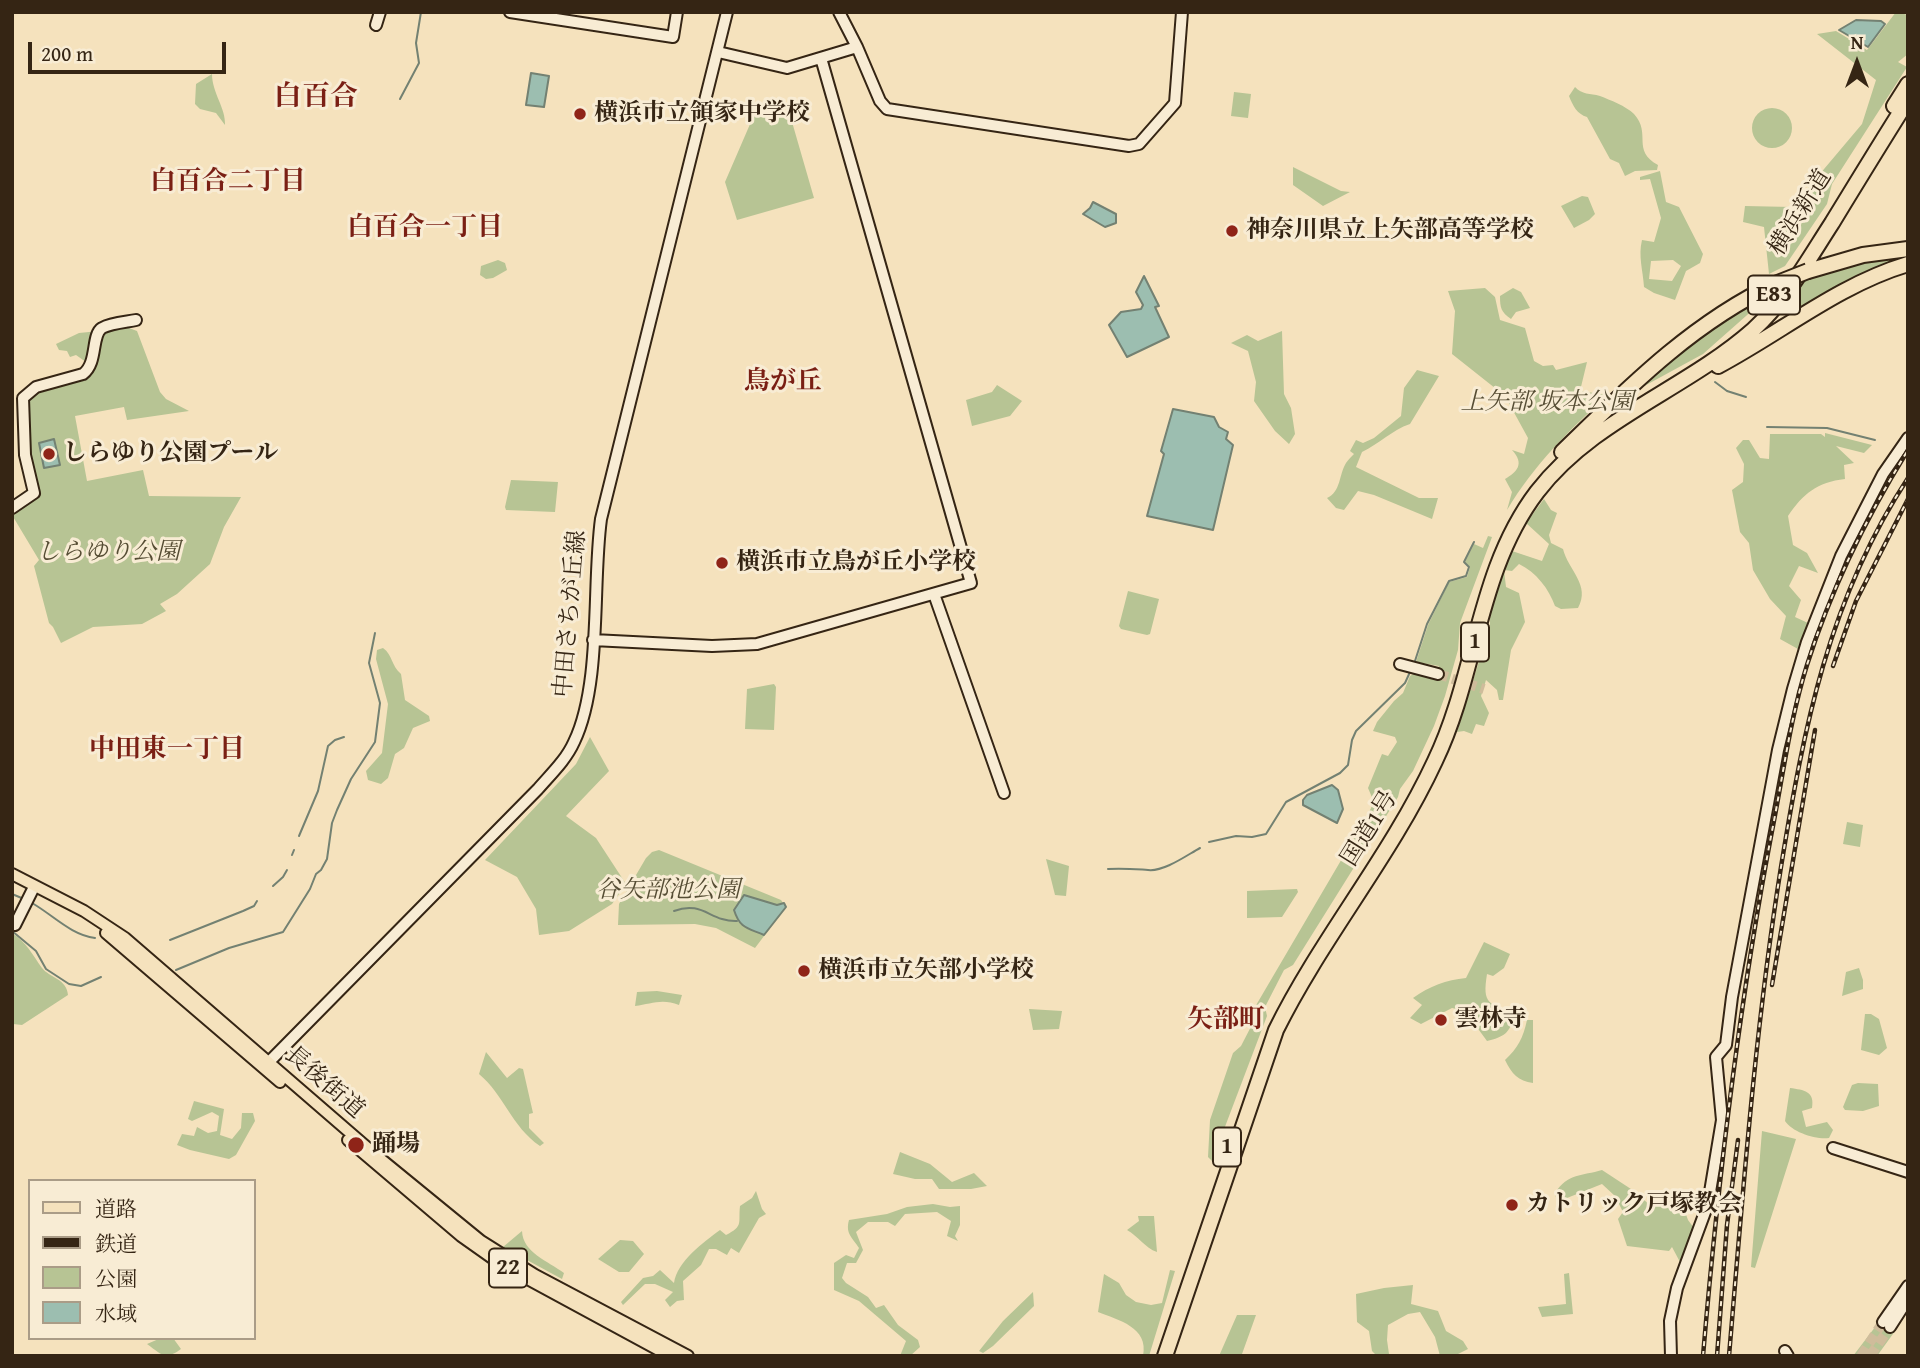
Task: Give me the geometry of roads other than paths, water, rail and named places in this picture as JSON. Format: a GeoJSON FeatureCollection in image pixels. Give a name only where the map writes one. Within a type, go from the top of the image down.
{"type":"FeatureCollection","features":[{"type":"Feature","properties":{"kind":"highway","name":"横浜新道"},"geometry":{"type":"LineString","coordinates":[[1573,441],[1723,342],[1760,310],[1791,272],[1908,84]]}},
{"type":"Feature","properties":{"kind":"highway","name":"横浜新道"},"geometry":{"type":"LineString","coordinates":[[1681,382],[1741,340],[1783,305],[1908,100]]}},
{"type":"Feature","properties":{"kind":"highway","name":"1"},"geometry":{"type":"LineString","coordinates":[[1573,441],[1697,330],[1731,306],[1808,271],[1863,255],[1908,249]]}},
{"type":"Feature","properties":{"kind":"highway","name":"1"},"geometry":{"type":"LineString","coordinates":[[1681,382],[1732,359],[1809,310],[1862,281],[1908,264]]}},
{"type":"Feature","properties":{"kind":"highway"},"geometry":{"type":"LineString","coordinates":[[1783,305],[1798,313],[1809,310]]}},
{"type":"Feature","properties":{"kind":"highway"},"geometry":{"type":"LineString","coordinates":[[1783,305],[1787,321],[1784,327]]}},
{"type":"Feature","properties":{"kind":"highway","name":"国道1号"},"geometry":{"type":"LineString","coordinates":[[1165,1356],[1276,1030],[1295,992],[1405,817],[1434,764],[1458,707],[1491,580],[1511,534],[1537,492],[1568,458],[1598,433],[1681,382]]}},
{"type":"Feature","properties":{"kind":"highway","name":"国道1号"},"geometry":{"type":"LineString","coordinates":[[1157,1356],[1199,1226],[1281,1000],[1425,765],[1452,699],[1478,593],[1502,531],[1530,488],[1573,441]]}},
{"type":"Feature","properties":{"kind":"main road","name":"長後街道"},"geometry":{"type":"LineString","coordinates":[[12,874],[30,895],[84,911],[125,938],[461,1236],[502,1265],[542,1288],[670,1356]]}},
{"type":"Feature","properties":{"kind":"main road","name":"長後街道"},"geometry":{"type":"LineString","coordinates":[[12,882],[30,895],[63,907],[101,930],[481,1241],[535,1275],[688,1356]]}},
{"type":"Feature","properties":{"kind":"street"},"geometry":{"type":"LineString","coordinates":[[376,25],[380,12]]}},
{"type":"Feature","properties":{"kind":"street"},"geometry":{"type":"LineString","coordinates":[[510,12],[673,37],[677,12]]}},
{"type":"Feature","properties":{"kind":"street","name":"中田さちが丘線"},"geometry":{"type":"LineString","coordinates":[[267,1065],[560,765],[575,741],[590,679],[596,554],[601,519],[726,12]]}},
{"type":"Feature","properties":{"kind":"street"},"geometry":{"type":"LineString","coordinates":[[839,12],[880,101],[887,109],[1135,146],[1175,103],[1182,12]]}},
{"type":"Feature","properties":{"kind":"street"},"geometry":{"type":"LineString","coordinates":[[718,52],[787,68],[857,47]]}},
{"type":"Feature","properties":{"kind":"street"},"geometry":{"type":"LineString","coordinates":[[593,640],[712,646],[757,644],[971,583],[821,58]]}},
{"type":"Feature","properties":{"kind":"street"},"geometry":{"type":"LineString","coordinates":[[12,508],[34,492],[24,455],[23,398],[36,387],[89,370],[98,333],[102,328],[136,320]]}},
{"type":"Feature","properties":{"kind":"street"},"geometry":{"type":"LineString","coordinates":[[1671,1356],[1670,1321],[1677,1288],[1708,1204],[1722,1120],[1716,1057],[1726,1045],[1732,997],[1786,714],[1807,642],[1841,556],[1883,474],[1908,438]]}},
{"type":"Feature","properties":{"kind":"street"},"geometry":{"type":"LineString","coordinates":[[934,594],[1004,793]]}},
{"type":"Feature","properties":{"kind":"street"},"geometry":{"type":"LineString","coordinates":[[1400,664],[1438,674]]}},
{"type":"Feature","properties":{"kind":"street"},"geometry":{"type":"LineString","coordinates":[[12,924],[15,925],[30,895]]}},
{"type":"Feature","properties":{"kind":"street"},"geometry":{"type":"LineString","coordinates":[[1833,1148],[1908,1172]]}},
{"type":"Feature","properties":{"kind":"street"},"geometry":{"type":"LineString","coordinates":[[1908,1286],[1887,1324],[1908,1298]]}},
{"type":"Feature","properties":{"kind":"water"},"geometry":{"type":"Polygon","coordinates":[[[1856,20],[1881,21],[1885,24],[1868,47],[1839,30],[1856,20]]]}},
{"type":"Feature","properties":{"kind":"water"},"geometry":{"type":"Polygon","coordinates":[[[531,73],[549,76],[544,107],[526,105],[531,73]]]}},
{"type":"Feature","properties":{"kind":"water"},"geometry":{"type":"Polygon","coordinates":[[[1093,202],[1116,214],[1116,223],[1105,227],[1083,214],[1093,202]]]}},
{"type":"Feature","properties":{"kind":"water"},"geometry":{"type":"Polygon","coordinates":[[[1144,276],[1159,306],[1155,307],[1169,337],[1127,357],[1109,325],[1121,312],[1141,309],[1143,305],[1136,292],[1144,276]]]}},
{"type":"Feature","properties":{"kind":"water"},"geometry":{"type":"Polygon","coordinates":[[[1173,409],[1214,417],[1219,427],[1228,432],[1226,439],[1233,445],[1213,530],[1147,516],[1173,409]]]}},
{"type":"Feature","properties":{"kind":"water","name":"しらゆり公園プール"},"geometry":{"type":"Polygon","coordinates":[[[54,439],[60,465],[44,468],[39,443],[54,439]]]}},
{"type":"Feature","properties":{"kind":"water"},"geometry":{"type":"Polygon","coordinates":[[[1332,785],[1338,790],[1343,809],[1337,823],[1303,805],[1307,795],[1332,785]]]}},
{"type":"Feature","properties":{"kind":"water"},"geometry":{"type":"Polygon","coordinates":[[[744,895],[777,905],[784,903],[786,907],[764,935],[745,927],[736,916],[734,910],[744,895]]]}},
{"type":"Feature","properties":{"kind":"waterway"},"geometry":{"type":"LineString","coordinates":[[400,99],[419,63],[416,43],[421,12]]}},
{"type":"Feature","properties":{"kind":"waterway"},"geometry":{"type":"LineString","coordinates":[[1715,382],[1727,391],[1746,397]]}},
{"type":"Feature","properties":{"kind":"waterway"},"geometry":{"type":"LineString","coordinates":[[1767,427],[1827,428],[1875,440]]}},
{"type":"Feature","properties":{"kind":"waterway"},"geometry":{"type":"LineString","coordinates":[[1414,664],[1427,624],[1449,581],[1466,576],[1469,567],[1464,562],[1474,542]]}},
{"type":"Feature","properties":{"kind":"waterway"},"geometry":{"type":"LineString","coordinates":[[176,970],[229,948],[283,932],[310,889],[316,874],[327,859],[332,823],[337,810],[351,779],[375,742],[380,703],[369,663],[375,633]]}},
{"type":"Feature","properties":{"kind":"waterway"},"geometry":{"type":"LineString","coordinates":[[1209,842],[1236,836],[1266,834],[1286,802],[1340,773],[1348,765],[1356,731],[1405,683],[1410,672]]}},
{"type":"Feature","properties":{"kind":"waterway"},"geometry":{"type":"LineString","coordinates":[[299,836],[318,791],[328,746],[344,737]]}},
{"type":"Feature","properties":{"kind":"waterway"},"geometry":{"type":"LineString","coordinates":[[1108,869],[1154,870],[1200,848]]}},
{"type":"Feature","properties":{"kind":"waterway"},"geometry":{"type":"LineString","coordinates":[[292,855],[294,850]]}},
{"type":"Feature","properties":{"kind":"waterway"},"geometry":{"type":"LineString","coordinates":[[273,886],[287,870]]}},
{"type":"Feature","properties":{"kind":"waterway"},"geometry":{"type":"LineString","coordinates":[[12,894],[24,899]]}},
{"type":"Feature","properties":{"kind":"waterway"},"geometry":{"type":"LineString","coordinates":[[170,940],[243,911],[254,906],[257,901]]}},
{"type":"Feature","properties":{"kind":"waterway"},"geometry":{"type":"LineString","coordinates":[[32,903],[70,929],[95,938]]}},
{"type":"Feature","properties":{"kind":"waterway"},"geometry":{"type":"LineString","coordinates":[[674,911],[692,908],[737,921]]}},
{"type":"Feature","properties":{"kind":"waterway"},"geometry":{"type":"LineString","coordinates":[[12,931],[36,951],[46,969],[69,984],[81,986],[101,977]]}},
{"type":"Feature","properties":{"kind":"tunnel"},"geometry":{"type":"LineString","coordinates":[[1438,674],[1484,689]]}},
{"type":"Feature","properties":{"kind":"tunnel"},"geometry":{"type":"LineString","coordinates":[[1861,1356],[1883,1322]]}},
{"type":"Feature","properties":{"kind":"tunnel"},"geometry":{"type":"LineString","coordinates":[[1870,1356],[1890,1327]]}},
{"type":"Feature","properties":{"kind":"railway"},"geometry":{"type":"LineString","coordinates":[[1703,1356],[1715,1224],[1740,1027],[1760,896],[1796,706],[1807,665],[1838,582],[1864,528],[1908,450]]}},
{"type":"Feature","properties":{"kind":"railway"},"geometry":{"type":"LineString","coordinates":[[1729,1356],[1750,1111],[1764,989],[1799,764],[1823,666],[1839,618],[1881,524],[1908,478]]}},
{"type":"Feature","properties":{"kind":"railway"},"geometry":{"type":"LineString","coordinates":[[1833,666],[1856,601],[1908,499]]}},
{"type":"Feature","properties":{"kind":"railway"},"geometry":{"type":"LineString","coordinates":[[1772,985],[1815,730]]}},
{"type":"Feature","properties":{"kind":"railway"},"geometry":{"type":"LineString","coordinates":[[1717,1356],[1727,1225],[1738,1140]]}},
{"type":"Feature","properties":{"kind":"place","name":"横浜市立領家中学校"},"geometry":{"type":"Point","coordinates":[580,114]}},
{"type":"Feature","properties":{"kind":"place","name":"神奈川県立上矢部高等学校"},"geometry":{"type":"Point","coordinates":[1232,231]}},
{"type":"Feature","properties":{"kind":"place","name":"しらゆり公園プール"},"geometry":{"type":"Point","coordinates":[49,454]}},
{"type":"Feature","properties":{"kind":"place","name":"横浜市立鳥が丘小学校"},"geometry":{"type":"Point","coordinates":[722,563]}},
{"type":"Feature","properties":{"kind":"place","name":"横浜市立矢部小学校"},"geometry":{"type":"Point","coordinates":[804,971]}},
{"type":"Feature","properties":{"kind":"place","name":"雲林寺"},"geometry":{"type":"Point","coordinates":[1441,1020]}},
{"type":"Feature","properties":{"kind":"place","name":"踊場"},"geometry":{"type":"Point","coordinates":[356,1145]}},
{"type":"Feature","properties":{"kind":"place","name":"カトリック戸塚教会"},"geometry":{"type":"Point","coordinates":[1512,1205]}},
{"type":"Feature","properties":{"kind":"district","name":"白百合"},"geometry":{"type":"Point","coordinates":[316,98]}},
{"type":"Feature","properties":{"kind":"district","name":"白百合二丁目"},"geometry":{"type":"Point","coordinates":[228,182]}},
{"type":"Feature","properties":{"kind":"district","name":"白百合一丁目"},"geometry":{"type":"Point","coordinates":[425,228]}},
{"type":"Feature","properties":{"kind":"district","name":"鳥が丘"},"geometry":{"type":"Point","coordinates":[783,382]}},
{"type":"Feature","properties":{"kind":"district","name":"中田東一丁目"},"geometry":{"type":"Point","coordinates":[167,750]}},
{"type":"Feature","properties":{"kind":"district","name":"矢部町"},"geometry":{"type":"Point","coordinates":[1226,1020]}},
{"type":"Feature","properties":{"kind":"park label","name":"上矢部 坂本公園"},"geometry":{"type":"Point","coordinates":[1547,403]}},
{"type":"Feature","properties":{"kind":"park label","name":"しらゆり公園"},"geometry":{"type":"Point","coordinates":[108,553]}},
{"type":"Feature","properties":{"kind":"park label","name":"谷矢部池公園"},"geometry":{"type":"Point","coordinates":[668,891]}}]}
